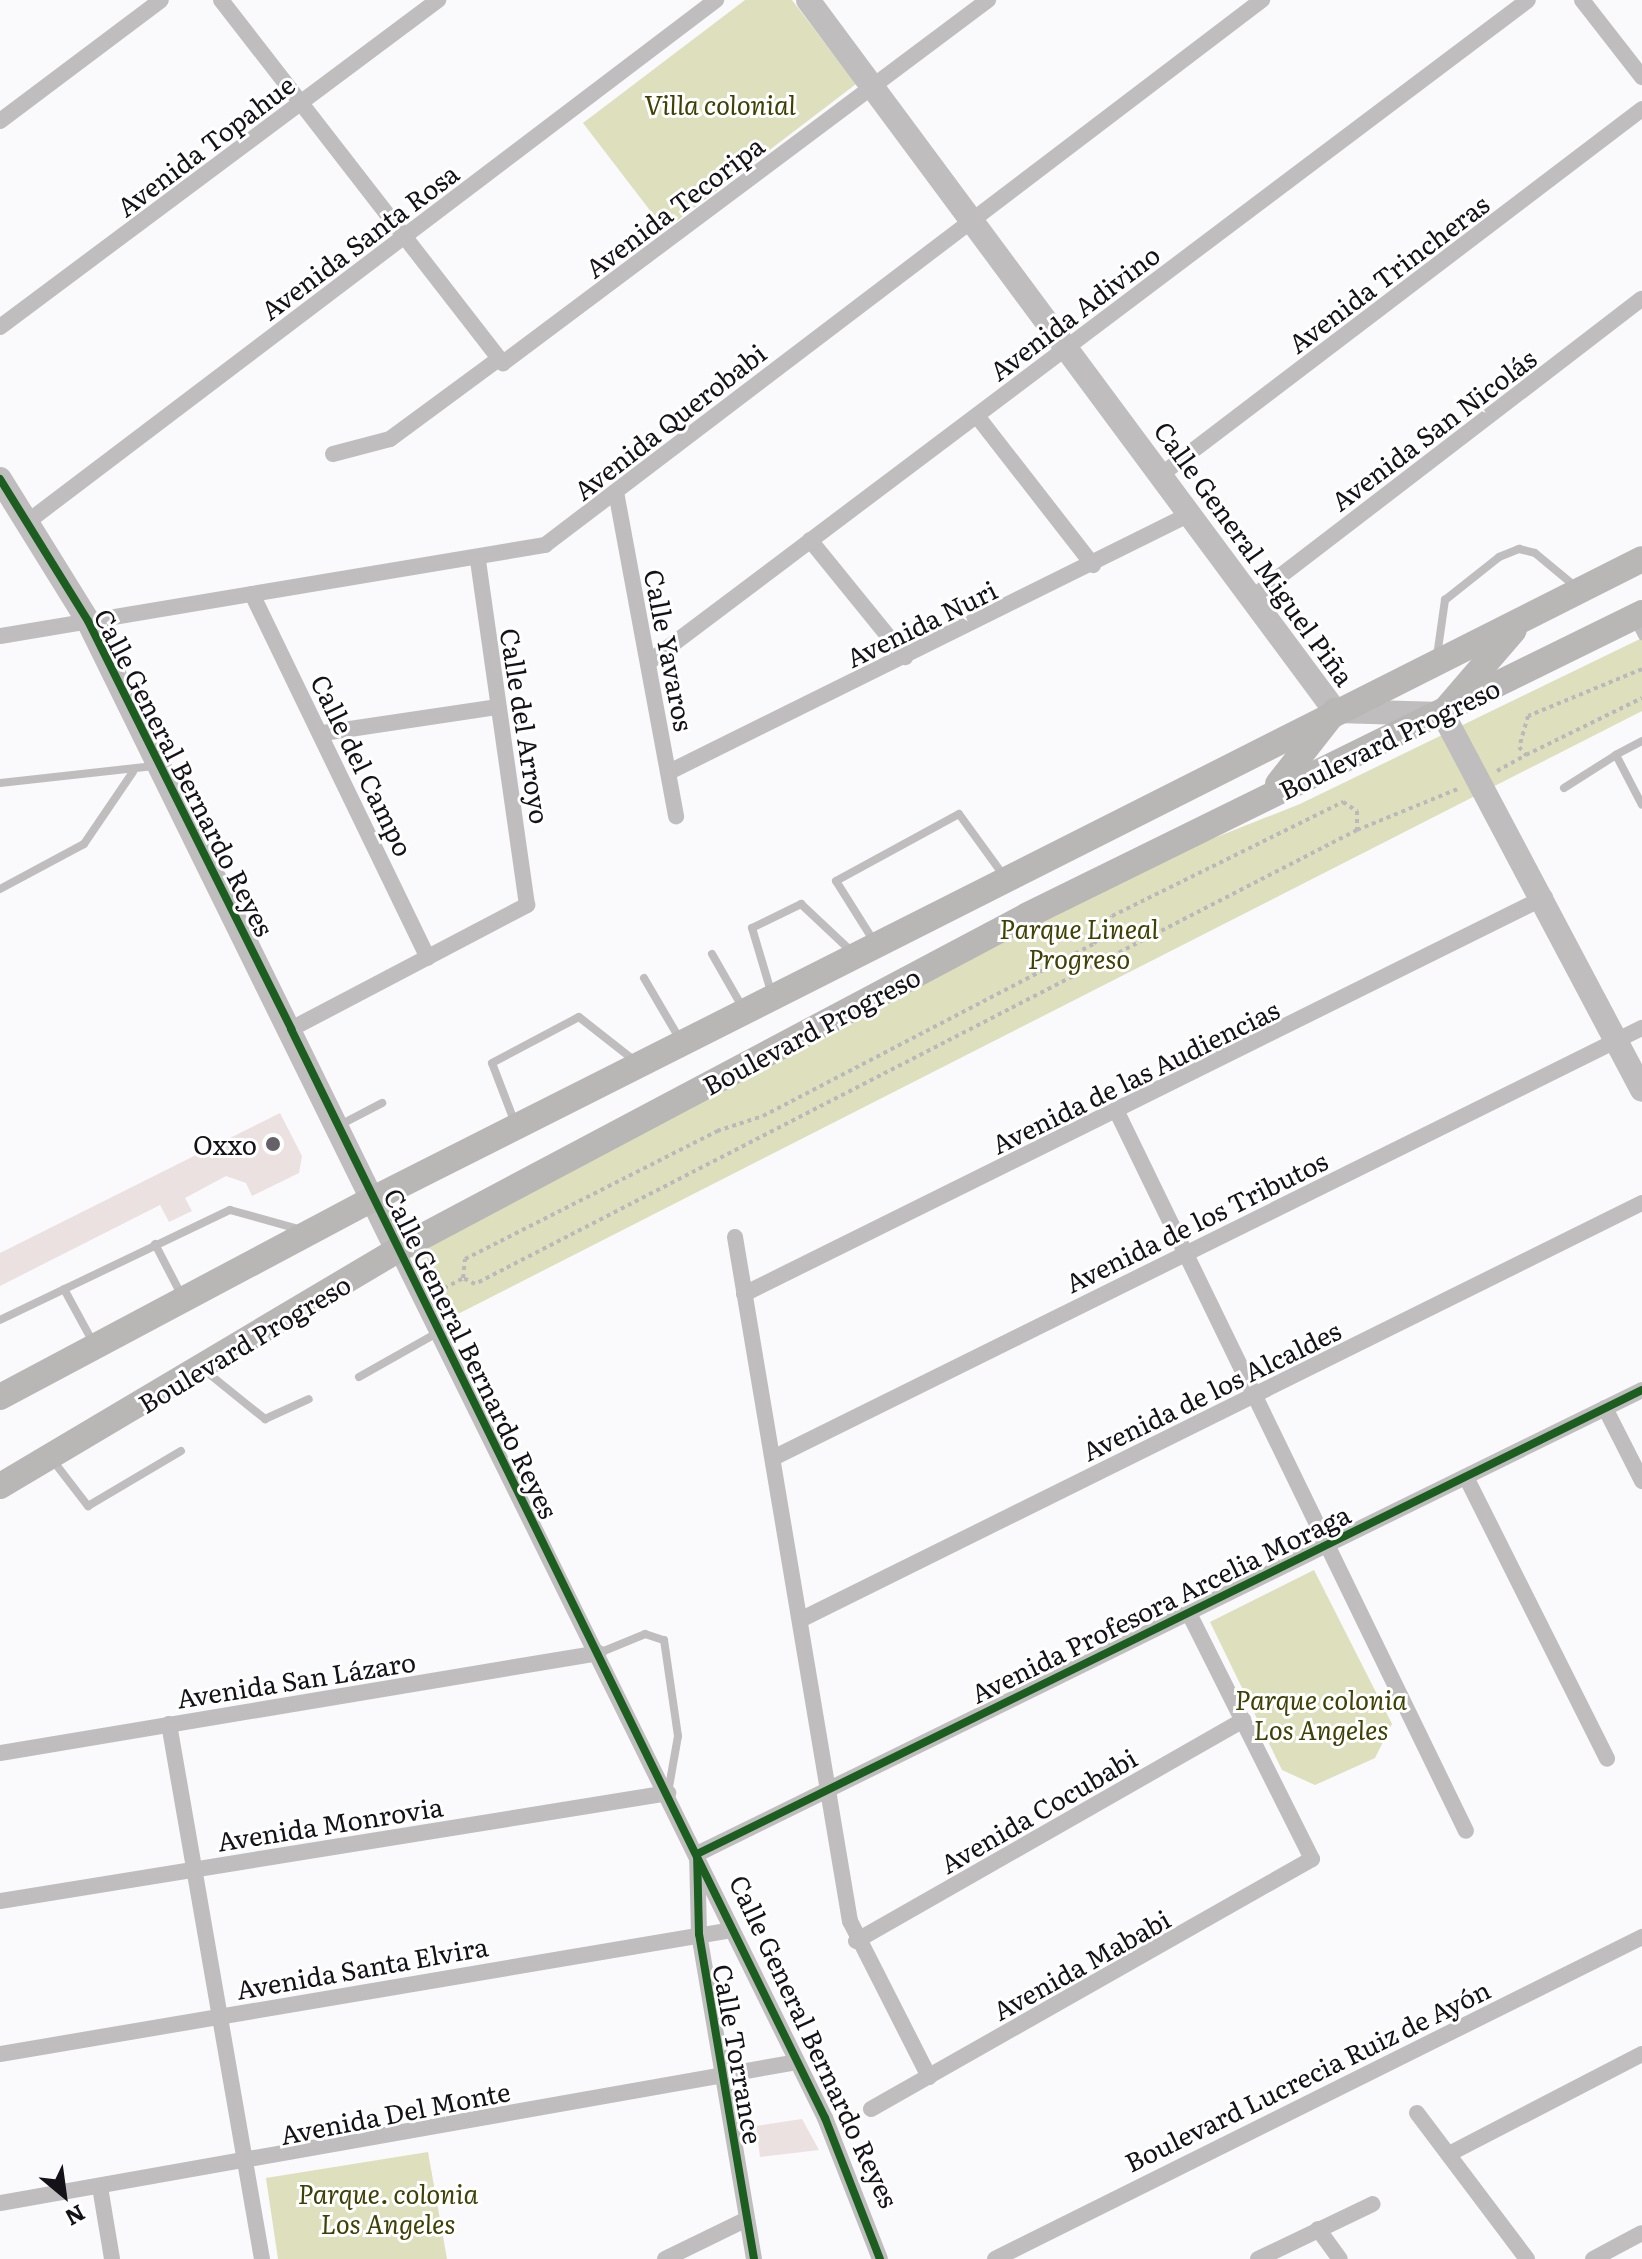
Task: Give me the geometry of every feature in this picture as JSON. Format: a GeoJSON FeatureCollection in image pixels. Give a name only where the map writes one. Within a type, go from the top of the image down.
{"type":"FeatureCollection","features":[{"type":"Feature","properties":{"kind":"main road","name":"Boulevard Progreso"},"geometry":{"type":"LineString","coordinates":[[0,1397],[516,1126],[1005,877],[1642,559]]}},
{"type":"Feature","properties":{"kind":"main road"},"geometry":{"type":"LineString","coordinates":[[1443,714],[1524,618]]}},
{"type":"Feature","properties":{"kind":"main road","name":"Boulevard Progreso"},"geometry":{"type":"LineString","coordinates":[[0,1486],[202,1369],[397,1250],[1268,796],[1639,622]]}},
{"type":"Feature","properties":{"kind":"main road"},"geometry":{"type":"LineString","coordinates":[[1268,796],[1335,711]]}},
{"type":"Feature","properties":{"kind":"street"},"geometry":{"type":"LineString","coordinates":[[0,121],[161,0]]}},
{"type":"Feature","properties":{"kind":"street"},"geometry":{"type":"LineString","coordinates":[[221,0],[500,361]]}},
{"type":"Feature","properties":{"kind":"street","name":"Avenida Topahue"},"geometry":{"type":"LineString","coordinates":[[0,327],[438,0]]}},
{"type":"Feature","properties":{"kind":"street","name":"Avenida Santa Rosa"},"geometry":{"type":"LineString","coordinates":[[30,520],[716,0]]}},
{"type":"Feature","properties":{"kind":"street","name":"Calle General Miguel Piña"},"geometry":{"type":"LineString","coordinates":[[808,0],[1192,513],[1335,711],[1443,714]]}},
{"type":"Feature","properties":{"kind":"street","name":"Avenida Tecoripa"},"geometry":{"type":"LineString","coordinates":[[333,454],[390,439],[988,0]]}},
{"type":"Feature","properties":{"kind":"street","name":"Avenida Querobabi"},"geometry":{"type":"LineString","coordinates":[[0,636],[252,594],[478,562],[545,545],[1262,0]]}},
{"type":"Feature","properties":{"kind":"street","name":"Avenida Adivino"},"geometry":{"type":"LineString","coordinates":[[649,662],[1528,0]]}},
{"type":"Feature","properties":{"kind":"street"},"geometry":{"type":"LineString","coordinates":[[1582,0],[1642,77]]}},
{"type":"Feature","properties":{"kind":"street","name":"Avenida Trincheras"},"geometry":{"type":"LineString","coordinates":[[1162,474],[1642,109]]}},
{"type":"Feature","properties":{"kind":"street","name":"Avenida San Nicolás"},"geometry":{"type":"LineString","coordinates":[[1253,597],[1642,299]]}},
{"type":"Feature","properties":{"kind":"street"},"geometry":{"type":"LineString","coordinates":[[977,416],[1093,565]]}},
{"type":"Feature","properties":{"kind":"street","name":"Calle General Bernardo Reyes"},"geometry":{"type":"LineString","coordinates":[[0,479],[30,520],[88,621],[291,1029],[421,1301],[599,1653],[797,2062],[870,2218],[880,2259]]}},
{"type":"Feature","properties":{"kind":"street","name":"Calle Yavaros"},"geometry":{"type":"LineString","coordinates":[[616,492],[676,816]]}},
{"type":"Feature","properties":{"kind":"street","name":"Avenida Nuri"},"geometry":{"type":"LineString","coordinates":[[669,772],[1093,565],[1192,513]]}},
{"type":"Feature","properties":{"kind":"street"},"geometry":{"type":"LineString","coordinates":[[810,540],[905,657]]}},
{"type":"Feature","properties":{"kind":"street","name":"Calle del Arroyo"},"geometry":{"type":"LineString","coordinates":[[428,958],[519,913],[528,897],[478,562]]}},
{"type":"Feature","properties":{"kind":"street","name":"Calle del Campo"},"geometry":{"type":"LineString","coordinates":[[252,594],[323,733],[428,958]]}},
{"type":"Feature","properties":{"kind":"street"},"geometry":{"type":"LineString","coordinates":[[323,733],[498,707]]}},
{"type":"Feature","properties":{"kind":"street"},"geometry":{"type":"LineString","coordinates":[[1443,714],[1545,897],[1642,1090]]}},
{"type":"Feature","properties":{"kind":"street","name":"Avenida de las Audiencias"},"geometry":{"type":"LineString","coordinates":[[744,1294],[1117,1112],[1545,897]]}},
{"type":"Feature","properties":{"kind":"street"},"geometry":{"type":"LineString","coordinates":[[291,1029],[428,958]]}},
{"type":"Feature","properties":{"kind":"street","name":"Avenida de los Tributos"},"geometry":{"type":"LineString","coordinates":[[773,1458],[1642,1028]]}},
{"type":"Feature","properties":{"kind":"street"},"geometry":{"type":"LineString","coordinates":[[1117,1112],[1466,1831]]}},
{"type":"Feature","properties":{"kind":"street","name":"Avenida de los Alcaldes"},"geometry":{"type":"LineString","coordinates":[[802,1619],[1642,1203]]}},
{"type":"Feature","properties":{"kind":"street"},"geometry":{"type":"LineString","coordinates":[[735,1237],[856,1941],[929,2077]]}},
{"type":"Feature","properties":{"kind":"street","name":"Avenida Profesora Arcelia Moraga"},"geometry":{"type":"LineString","coordinates":[[697,1854],[829,1786],[1642,1390]]}},
{"type":"Feature","properties":{"kind":"street"},"geometry":{"type":"LineString","coordinates":[[1605,1408],[1642,1481]]}},
{"type":"Feature","properties":{"kind":"street"},"geometry":{"type":"LineString","coordinates":[[1466,1477],[1607,1759]]}},
{"type":"Feature","properties":{"kind":"street"},"geometry":{"type":"LineString","coordinates":[[1189,1613],[1243,1720]]}},
{"type":"Feature","properties":{"kind":"street","name":"Avenida San Lázaro"},"geometry":{"type":"LineString","coordinates":[[0,1753],[599,1653]]}},
{"type":"Feature","properties":{"kind":"street","name":"Avenida Mababi"},"geometry":{"type":"LineString","coordinates":[[871,2109],[1312,1859],[1243,1720]]}},
{"type":"Feature","properties":{"kind":"street","name":"Avenida Cocubabi"},"geometry":{"type":"LineString","coordinates":[[856,1941],[1243,1720]]}},
{"type":"Feature","properties":{"kind":"street"},"geometry":{"type":"LineString","coordinates":[[169,1724],[262,2259]]}},
{"type":"Feature","properties":{"kind":"street","name":"Avenida Monrovia"},"geometry":{"type":"LineString","coordinates":[[0,1901],[668,1793]]}},
{"type":"Feature","properties":{"kind":"street","name":"Calle Torrance"},"geometry":{"type":"LineString","coordinates":[[697,1854],[699,1934],[754,2259]]}},
{"type":"Feature","properties":{"kind":"street","name":"Avenida Santa Elvira"},"geometry":{"type":"LineString","coordinates":[[0,2054],[732,1930]]}},
{"type":"Feature","properties":{"kind":"street","name":"Boulevard Lucrecia Ruiz de Ayón"},"geometry":{"type":"LineString","coordinates":[[995,2259],[1642,1937]]}},
{"type":"Feature","properties":{"kind":"street"},"geometry":{"type":"LineString","coordinates":[[1449,2154],[1642,2054]]}},
{"type":"Feature","properties":{"kind":"street","name":"Avenida Del Monte"},"geometry":{"type":"LineString","coordinates":[[0,2203],[246,2164],[797,2062]]}},
{"type":"Feature","properties":{"kind":"street"},"geometry":{"type":"LineString","coordinates":[[1417,2113],[1527,2259]]}},
{"type":"Feature","properties":{"kind":"street"},"geometry":{"type":"LineString","coordinates":[[100,2187],[112,2259]]}},
{"type":"Feature","properties":{"kind":"street"},"geometry":{"type":"LineString","coordinates":[[1258,2259],[1373,2204]]}},
{"type":"Feature","properties":{"kind":"street"},"geometry":{"type":"LineString","coordinates":[[665,2259],[747,2219]]}},
{"type":"Feature","properties":{"kind":"street"},"geometry":{"type":"LineString","coordinates":[[1318,2229],[1340,2259]]}},
{"type":"Feature","properties":{"kind":"street"},"geometry":{"type":"LineString","coordinates":[[1593,2259],[1642,2233]]}},
{"type":"Feature","properties":{"kind":"lane"},"geometry":{"type":"LineString","coordinates":[[1437,661],[1445,600],[1499,557],[1519,549],[1535,553],[1580,591]]}},
{"type":"Feature","properties":{"kind":"lane"},"geometry":{"type":"LineString","coordinates":[[1564,788],[1642,741]]}},
{"type":"Feature","properties":{"kind":"lane"},"geometry":{"type":"LineString","coordinates":[[1616,755],[1642,805]]}},
{"type":"Feature","properties":{"kind":"lane"},"geometry":{"type":"LineString","coordinates":[[0,783],[133,772],[159,765]]}},
{"type":"Feature","properties":{"kind":"lane"},"geometry":{"type":"LineString","coordinates":[[0,889],[84,844],[133,772]]}},
{"type":"Feature","properties":{"kind":"lane"},"geometry":{"type":"LineString","coordinates":[[865,949],[836,881],[959,814],[1005,877]]}},
{"type":"Feature","properties":{"kind":"lane"},"geometry":{"type":"LineString","coordinates":[[773,996],[752,928],[801,904],[865,949]]}},
{"type":"Feature","properties":{"kind":"lane"},"geometry":{"type":"LineString","coordinates":[[712,954],[744,1010]]}},
{"type":"Feature","properties":{"kind":"lane"},"geometry":{"type":"LineString","coordinates":[[644,978],[682,1042]]}},
{"type":"Feature","properties":{"kind":"lane"},"geometry":{"type":"LineString","coordinates":[[516,1126],[492,1063],[579,1017],[639,1064]]}},
{"type":"Feature","properties":{"kind":"lane"},"geometry":{"type":"LineString","coordinates":[[338,1126],[382,1103]]}},
{"type":"Feature","properties":{"kind":"lane"},"geometry":{"type":"LineString","coordinates":[[0,1320],[230,1210],[310,1233]]}},
{"type":"Feature","properties":{"kind":"lane"},"geometry":{"type":"LineString","coordinates":[[155,1244],[184,1301]]}},
{"type":"Feature","properties":{"kind":"lane"},"geometry":{"type":"LineString","coordinates":[[64,1289],[96,1348]]}},
{"type":"Feature","properties":{"kind":"lane"},"geometry":{"type":"LineString","coordinates":[[359,1377],[437,1333]]}},
{"type":"Feature","properties":{"kind":"lane"},"geometry":{"type":"LineString","coordinates":[[202,1369],[265,1419],[309,1399]]}},
{"type":"Feature","properties":{"kind":"lane"},"geometry":{"type":"LineString","coordinates":[[51,1458],[88,1506],[181,1451]]}},
{"type":"Feature","properties":{"kind":"lane"},"geometry":{"type":"LineString","coordinates":[[599,1653],[645,1634],[664,1640],[678,1736],[668,1793]]}},
{"type":"Feature","properties":{"kind":"path"},"geometry":{"type":"LineString","coordinates":[[1642,669],[1541,707],[1528,716],[1519,747],[1526,755],[1642,698]]}},
{"type":"Feature","properties":{"kind":"path"},"geometry":{"type":"LineString","coordinates":[[463,1278],[475,1284],[1357,830],[1441,796]]}},
{"type":"Feature","properties":{"kind":"path"},"geometry":{"type":"LineString","coordinates":[[463,1278],[465,1259],[1094,944],[1112,916],[1314,811],[1343,802],[1357,811],[1357,830]]}},
{"type":"Feature","properties":{"kind":"path"},"geometry":{"type":"LineString","coordinates":[[421,1301],[463,1278]]}},
{"type":"Feature","properties":{"kind":"green space","name":"Villa colonial"},"geometry":{"type":"Polygon","coordinates":[[[745,0],[792,0],[856,84],[665,230],[583,123],[745,0]]]}},
{"type":"Feature","properties":{"kind":"green space","name":"Parque Lineal Progreso"},"geometry":{"type":"Polygon","coordinates":[[[1642,638],[1642,711],[450,1318],[411,1256],[1063,898],[1300,804],[1642,638]]]}},
{"type":"Feature","properties":{"kind":"green space","name":"Parque colonia Los Angeles"},"geometry":{"type":"Polygon","coordinates":[[[1314,1570],[1392,1724],[1375,1758],[1315,1785],[1282,1770],[1210,1622],[1314,1570]]]}},
{"type":"Feature","properties":{"kind":"green space","name":"Parque. colonia Los Angeles"},"geometry":{"type":"Polygon","coordinates":[[[428,2152],[447,2259],[278,2259],[266,2178],[428,2152]]]}},
{"type":"Feature","properties":{"kind":"building"},"geometry":{"type":"Polygon","coordinates":[[[280,1113],[302,1156],[299,1173],[252,1196],[246,1183],[226,1176],[185,1198],[192,1211],[169,1222],[160,1205],[0,1286],[0,1253],[280,1113]]]}},
{"type":"Feature","properties":{"kind":"building"},"geometry":{"type":"Polygon","coordinates":[[[802,2119],[819,2150],[760,2157],[756,2126],[802,2119]]]}},
{"type":"Feature","properties":{"kind":"cycle path"},"geometry":{"type":"LineString","coordinates":[[0,479],[88,621],[291,1029],[825,2118],[880,2259]]}},
{"type":"Feature","properties":{"kind":"cycle path"},"geometry":{"type":"LineString","coordinates":[[754,2259],[699,1934],[697,1854],[1642,1390]]}},
{"type":"Feature","properties":{"kind":"place","name":"Oxxo"},"geometry":{"type":"Point","coordinates":[273,1144]}}]}
